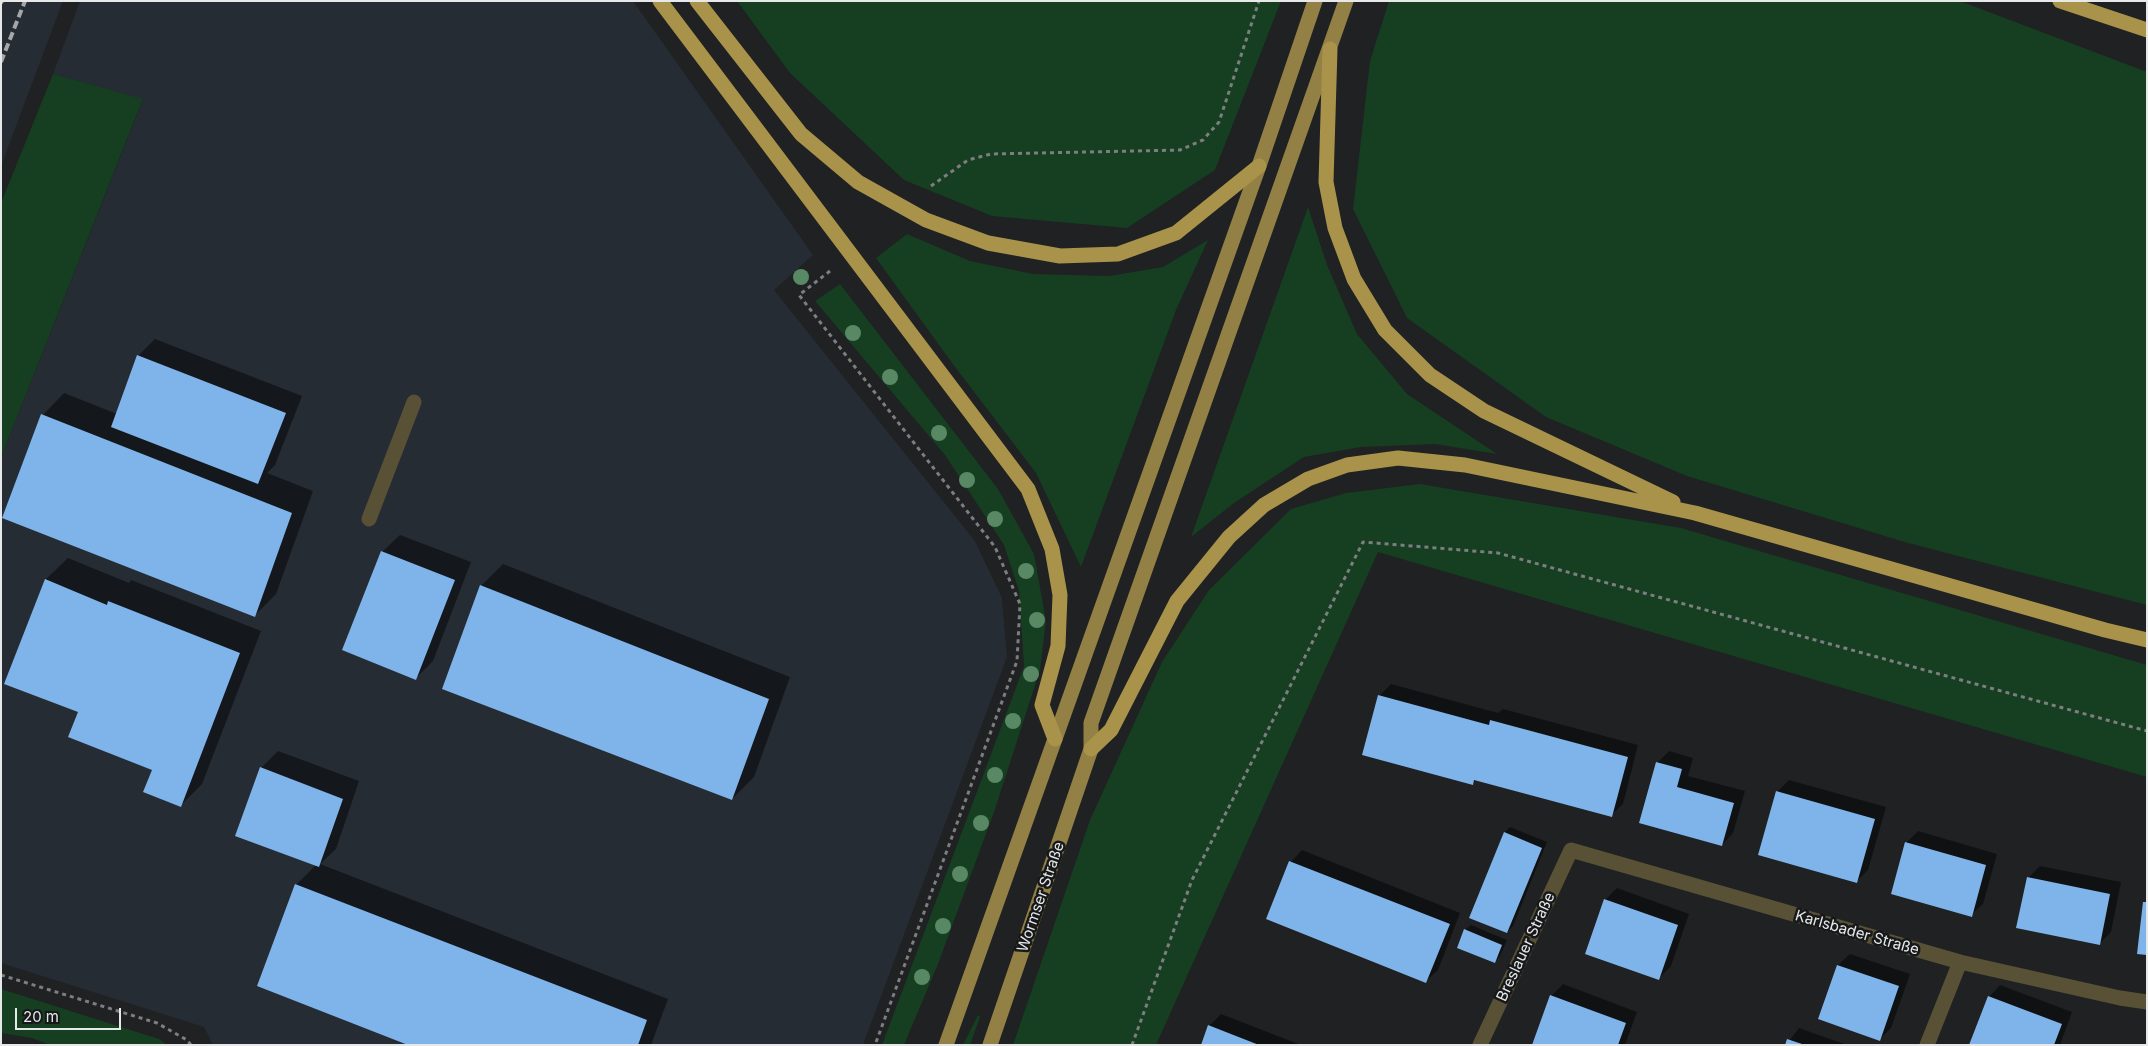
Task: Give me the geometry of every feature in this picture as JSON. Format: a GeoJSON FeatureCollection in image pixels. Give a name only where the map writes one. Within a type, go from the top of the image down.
{"type":"FeatureCollection","features":[{"type":"Feature","properties":{"kind":"highway"},"geometry":{"type":"LineString","coordinates":[[660,1],[1028,488],[1052,549],[1060,595],[1058,646],[1042,705],[1055,739]]}},
{"type":"Feature","properties":{"kind":"highway"},"geometry":{"type":"LineString","coordinates":[[697,1],[801,134],[858,182],[926,220],[988,244],[1060,256],[1118,254],[1176,233],[1259,166]]}},
{"type":"Feature","properties":{"kind":"highway"},"geometry":{"type":"LineString","coordinates":[[2060,1],[2147,30]]}},
{"type":"Feature","properties":{"kind":"highway"},"geometry":{"type":"LineString","coordinates":[[1330,49],[1326,182],[1335,228],[1354,279],[1385,330],[1430,374],[1484,411],[1695,513]]}},
{"type":"Feature","properties":{"kind":"highway"},"geometry":{"type":"LineString","coordinates":[[1090,749],[1111,730],[1177,601],[1228,537],[1264,506],[1308,479],[1347,465],[1398,458],[1465,465],[1695,513],[2105,630],[2147,640]]}},
{"type":"Feature","properties":{"kind":"main road"},"geometry":{"type":"LineString","coordinates":[[946,1045],[1259,166],[1315,1]]}},
{"type":"Feature","properties":{"kind":"main road","name":"Wormser Straße"},"geometry":{"type":"LineString","coordinates":[[990,1045],[1090,749],[1091,723],[1346,1]]}},
{"type":"Feature","properties":{"kind":"street"},"geometry":{"type":"LineString","coordinates":[[369,519],[414,402]]}},
{"type":"Feature","properties":{"kind":"street","name":"Karlsbader Straße"},"geometry":{"type":"LineString","coordinates":[[1572,850],[1960,962],[2120,998],[2147,1002]]}},
{"type":"Feature","properties":{"kind":"street","name":"Breslauer Straße"},"geometry":{"type":"LineString","coordinates":[[1480,1045],[1572,850]]}},
{"type":"Feature","properties":{"kind":"street"},"geometry":{"type":"LineString","coordinates":[[1927,1045],[1960,962]]}},
{"type":"Feature","properties":{"kind":"path"},"geometry":{"type":"LineString","coordinates":[[931,186],[968,160],[992,154],[1180,150],[1203,140],[1219,122],[1259,1]]}},
{"type":"Feature","properties":{"kind":"path"},"geometry":{"type":"LineString","coordinates":[[832,269],[799,295],[995,547],[1020,604],[1017,661],[875,1045]]}},
{"type":"Feature","properties":{"kind":"path"},"geometry":{"type":"LineString","coordinates":[[1132,1045],[1192,880],[1363,542],[1498,553],[2147,731]]}},
{"type":"Feature","properties":{"kind":"path"},"geometry":{"type":"LineString","coordinates":[[1,975],[157,1023],[187,1040],[191,1045]]}},
{"type":"Feature","properties":{"kind":"shaded area"},"geometry":{"type":"Polygon","coordinates":[[[1,1],[63,1],[1,166],[1,1]]]}},
{"type":"Feature","properties":{"kind":"shaded area"},"geometry":{"type":"Polygon","coordinates":[[[80,1],[633,1],[813,255],[774,290],[975,541],[1002,598],[1007,657],[863,1045],[213,1045],[204,1027],[1,963],[1,457],[143,100],[53,74],[80,1]]]}},
{"type":"Feature","properties":{"kind":"green space"},"geometry":{"type":"Polygon","coordinates":[[[737,1],[1281,1],[1215,170],[1127,228],[992,216],[904,180],[790,73],[737,1]]]}},
{"type":"Feature","properties":{"kind":"green space"},"geometry":{"type":"Polygon","coordinates":[[[1389,1],[1960,1],[2147,72],[2147,605],[1908,543],[1687,476],[1546,417],[1407,318],[1353,209],[1370,61],[1389,1]]]}},
{"type":"Feature","properties":{"kind":"green space"},"geometry":{"type":"Polygon","coordinates":[[[53,74],[143,99],[1,457],[1,203],[53,74]]]}},
{"type":"Feature","properties":{"kind":"green space"},"geometry":{"type":"Polygon","coordinates":[[[1308,207],[1327,265],[1357,334],[1407,394],[1497,454],[1435,444],[1361,447],[1304,457],[1234,503],[1191,537],[1308,207]]]}},
{"type":"Feature","properties":{"kind":"green space"},"geometry":{"type":"Polygon","coordinates":[[[907,234],[970,261],[1033,274],[1109,276],[1163,267],[1208,240],[1176,310],[1081,567],[1036,473],[952,363],[876,258],[907,234]]]}},
{"type":"Feature","properties":{"kind":"green space"},"geometry":{"type":"Polygon","coordinates":[[[840,284],[998,489],[1034,554],[1046,621],[1040,670],[994,812],[938,964],[904,1045],[882,1045],[1024,666],[1019,591],[1004,545],[945,455],[815,301],[840,284]]]}},
{"type":"Feature","properties":{"kind":"green space"},"geometry":{"type":"Polygon","coordinates":[[[1420,484],[1681,528],[2147,665],[2147,777],[1378,552],[1156,1045],[1013,1045],[1090,820],[1162,662],[1209,590],[1291,509],[1346,493],[1420,484]]]}},
{"type":"Feature","properties":{"kind":"green space"},"geometry":{"type":"Polygon","coordinates":[[[1,989],[159,1039],[167,1045],[50,1045],[32,1038],[1,1033],[1,989]]]}},
{"type":"Feature","properties":{"kind":"green space"},"geometry":{"type":"Polygon","coordinates":[[[978,1015],[980,1017],[970,1045],[963,1045],[978,1015]]]}},
{"type":"Feature","properties":{"kind":"building"},"geometry":{"type":"Polygon","coordinates":[[[137,355],[286,413],[258,484],[111,427],[137,355]]]}},
{"type":"Feature","properties":{"kind":"building"},"geometry":{"type":"Polygon","coordinates":[[[41,414],[292,513],[255,617],[2,518],[41,414]]]}},
{"type":"Feature","properties":{"kind":"building"},"geometry":{"type":"Polygon","coordinates":[[[381,551],[455,580],[416,680],[342,650],[381,551]]]}},
{"type":"Feature","properties":{"kind":"building"},"geometry":{"type":"Polygon","coordinates":[[[45,579],[107,605],[108,601],[240,653],[181,807],[143,792],[152,770],[68,737],[78,712],[4,684],[45,579]]]}},
{"type":"Feature","properties":{"kind":"building"},"geometry":{"type":"Polygon","coordinates":[[[480,585],[769,699],[732,800],[442,689],[480,585]]]}},
{"type":"Feature","properties":{"kind":"building"},"geometry":{"type":"Polygon","coordinates":[[[1378,695],[1489,725],[1490,720],[1628,757],[1612,817],[1474,780],[1473,785],[1362,755],[1378,695]]]}},
{"type":"Feature","properties":{"kind":"building"},"geometry":{"type":"Polygon","coordinates":[[[1656,762],[1682,769],[1677,787],[1734,803],[1722,846],[1639,823],[1656,762]]]}},
{"type":"Feature","properties":{"kind":"building"},"geometry":{"type":"Polygon","coordinates":[[[260,767],[343,799],[319,867],[235,836],[260,767]]]}},
{"type":"Feature","properties":{"kind":"building"},"geometry":{"type":"Polygon","coordinates":[[[1776,791],[1875,819],[1857,883],[1758,855],[1776,791]]]}},
{"type":"Feature","properties":{"kind":"building"},"geometry":{"type":"Polygon","coordinates":[[[1504,832],[1542,848],[1507,933],[1469,918],[1504,832]]]}},
{"type":"Feature","properties":{"kind":"building"},"geometry":{"type":"Polygon","coordinates":[[[1905,842],[1986,865],[1972,917],[1891,894],[1905,842]]]}},
{"type":"Feature","properties":{"kind":"building"},"geometry":{"type":"Polygon","coordinates":[[[1289,861],[1450,924],[1426,983],[1266,919],[1289,861]]]}},
{"type":"Feature","properties":{"kind":"building"},"geometry":{"type":"Polygon","coordinates":[[[2027,877],[2110,894],[2100,945],[2016,928],[2027,877]]]}},
{"type":"Feature","properties":{"kind":"building"},"geometry":{"type":"Polygon","coordinates":[[[295,884],[647,1020],[638,1045],[408,1045],[257,986],[295,884]]]}},
{"type":"Feature","properties":{"kind":"building"},"geometry":{"type":"Polygon","coordinates":[[[1604,899],[1678,925],[1659,980],[1585,954],[1604,899]]]}},
{"type":"Feature","properties":{"kind":"building"},"geometry":{"type":"Polygon","coordinates":[[[2143,902],[2147,902],[2147,955],[2137,954],[2143,902]]]}},
{"type":"Feature","properties":{"kind":"building"},"geometry":{"type":"Polygon","coordinates":[[[1464,929],[1502,945],[1495,963],[1457,948],[1464,929]]]}},
{"type":"Feature","properties":{"kind":"building"},"geometry":{"type":"Polygon","coordinates":[[[1837,965],[1899,986],[1880,1041],[1818,1019],[1837,965]]]}},
{"type":"Feature","properties":{"kind":"building"},"geometry":{"type":"Polygon","coordinates":[[[1550,995],[1626,1023],[1618,1045],[1532,1045],[1550,995]]]}},
{"type":"Feature","properties":{"kind":"building"},"geometry":{"type":"Polygon","coordinates":[[[1988,996],[2062,1024],[2054,1045],[1969,1045],[1988,996]]]}},
{"type":"Feature","properties":{"kind":"building"},"geometry":{"type":"Polygon","coordinates":[[[1208,1025],[1259,1045],[1201,1045],[1208,1025]]]}},
{"type":"Feature","properties":{"kind":"building"},"geometry":{"type":"Polygon","coordinates":[[[1787,1039],[1802,1044],[1802,1045],[1785,1045],[1787,1039]]]}},
{"type":"Feature","properties":{"kind":"railway"},"geometry":{"type":"LineString","coordinates":[[1,62],[25,1]]}}]}
